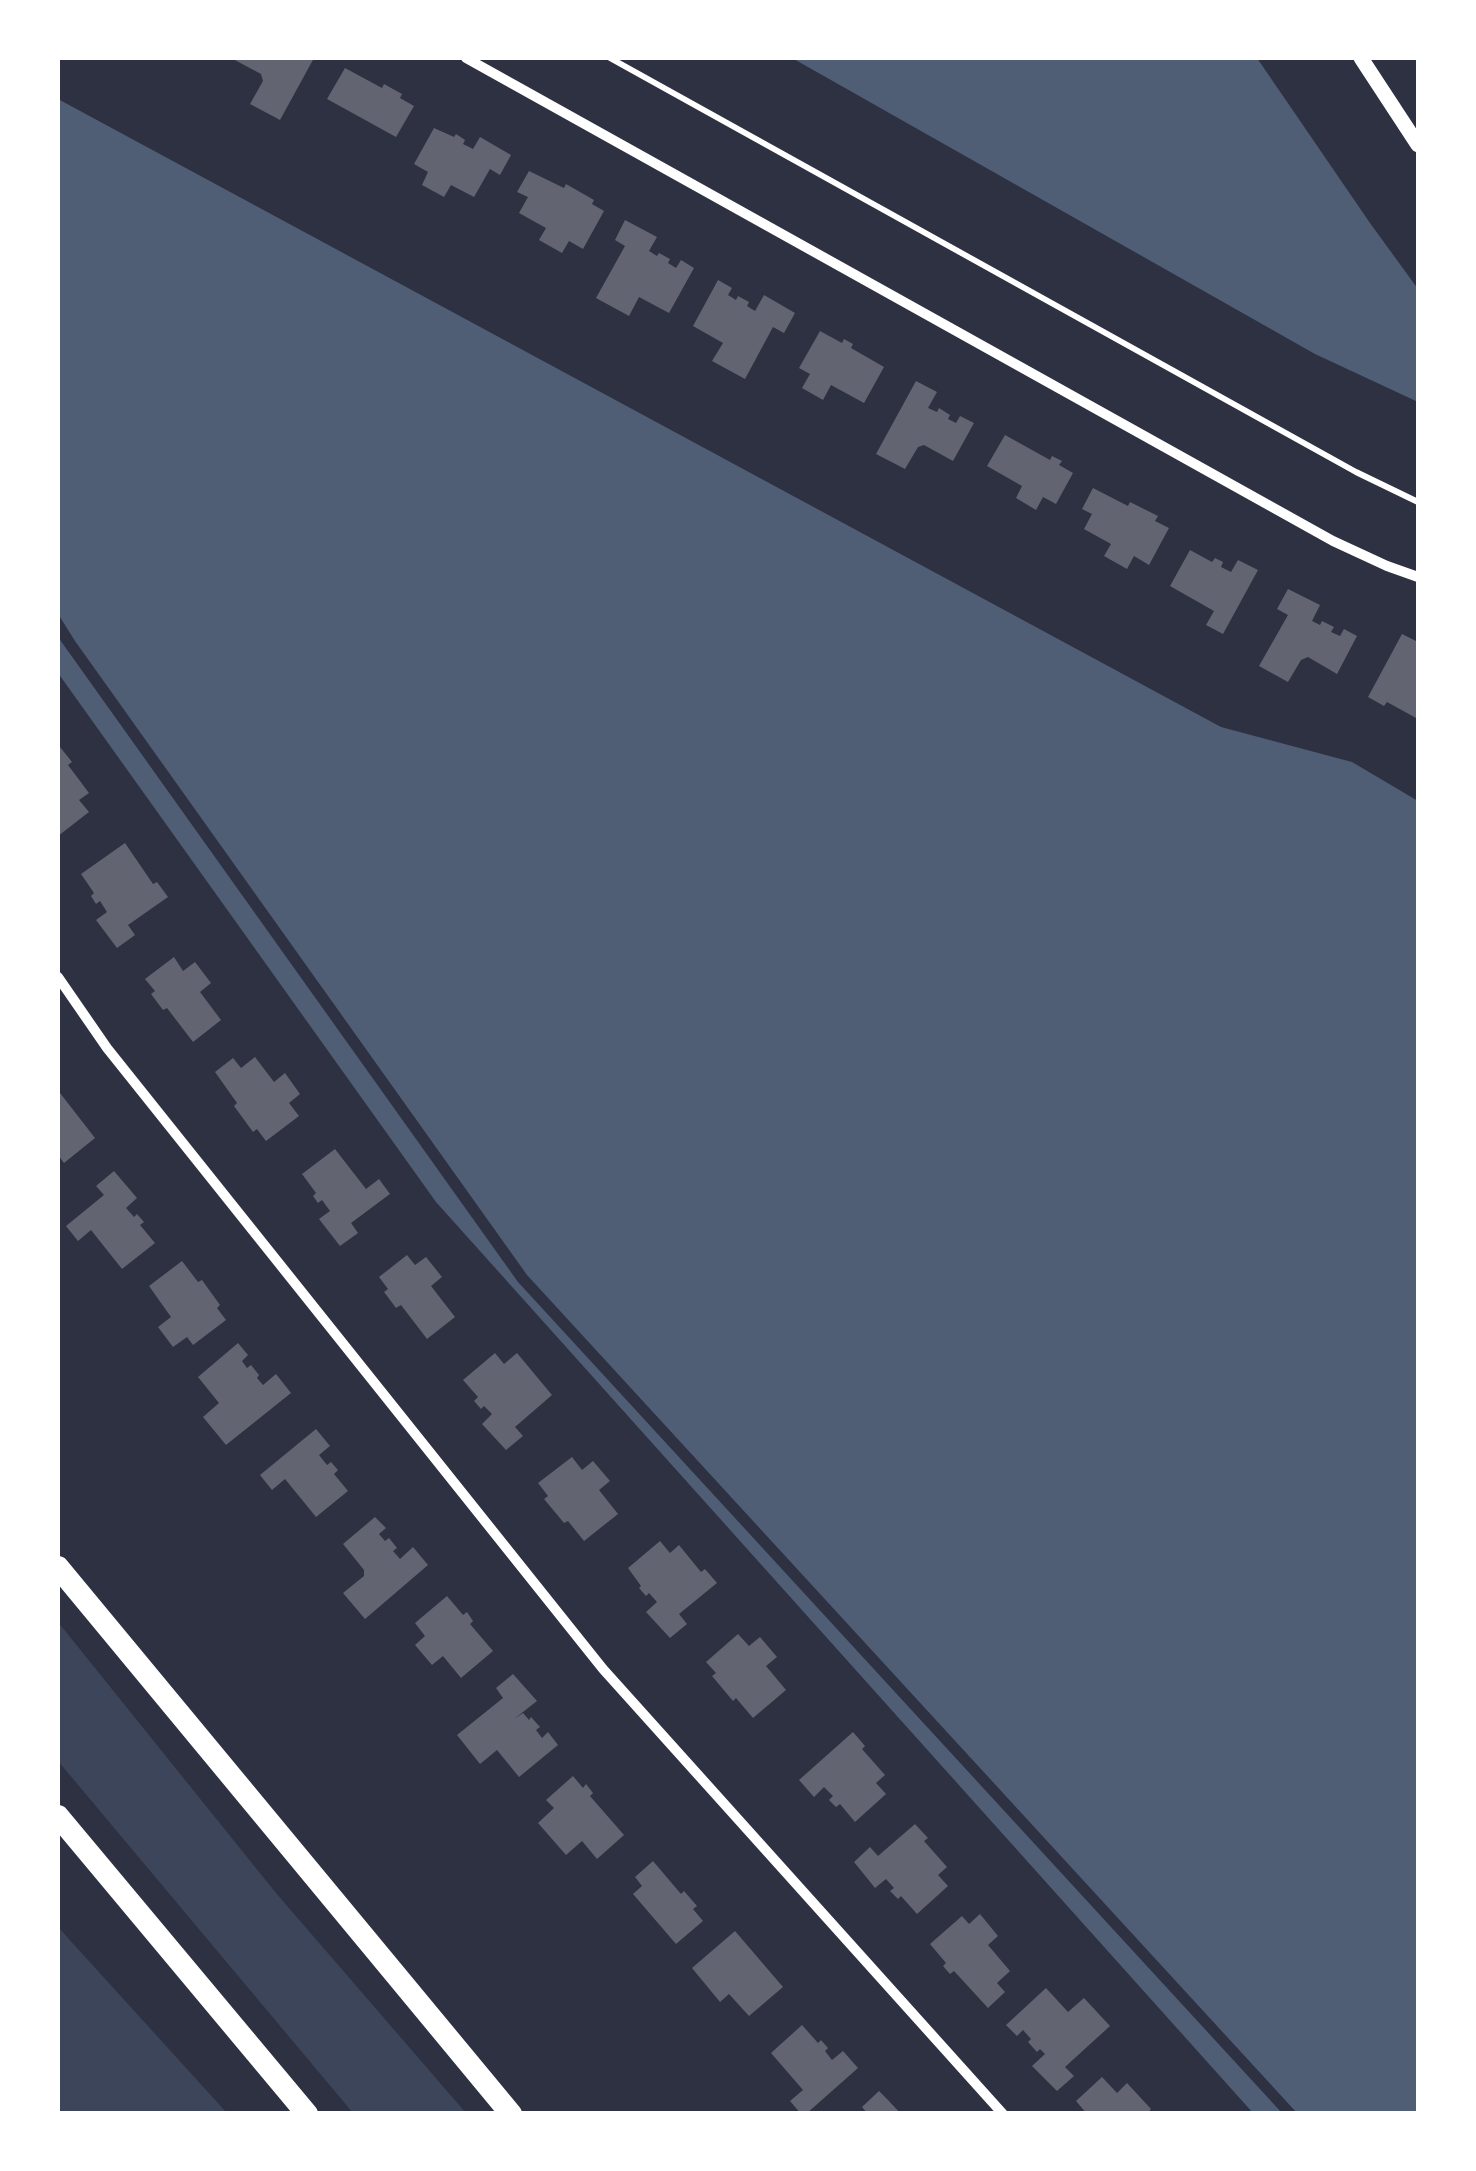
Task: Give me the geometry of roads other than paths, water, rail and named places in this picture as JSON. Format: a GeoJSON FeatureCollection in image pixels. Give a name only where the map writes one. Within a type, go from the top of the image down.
{"type":"FeatureCollection","features":[{"type":"Feature","properties":{"kind":"highway"},"geometry":{"type":"LineString","coordinates":[[58,1568],[511,2114]]}},
{"type":"Feature","properties":{"kind":"highway"},"geometry":{"type":"LineString","coordinates":[[58,1816],[307,2114]]}},
{"type":"Feature","properties":{"kind":"street"},"geometry":{"type":"LineString","coordinates":[[466,58],[1333,540],[1418,576]]}},
{"type":"Feature","properties":{"kind":"street"},"geometry":{"type":"LineString","coordinates":[[1361,58],[1418,145]]}},
{"type":"Feature","properties":{"kind":"street"},"geometry":{"type":"LineString","coordinates":[[58,977],[108,1048],[603,1669],[1003,2114]]}},
{"type":"Feature","properties":{"kind":"lane"},"geometry":{"type":"LineString","coordinates":[[610,58],[1356,472],[1418,502]]}}]}
